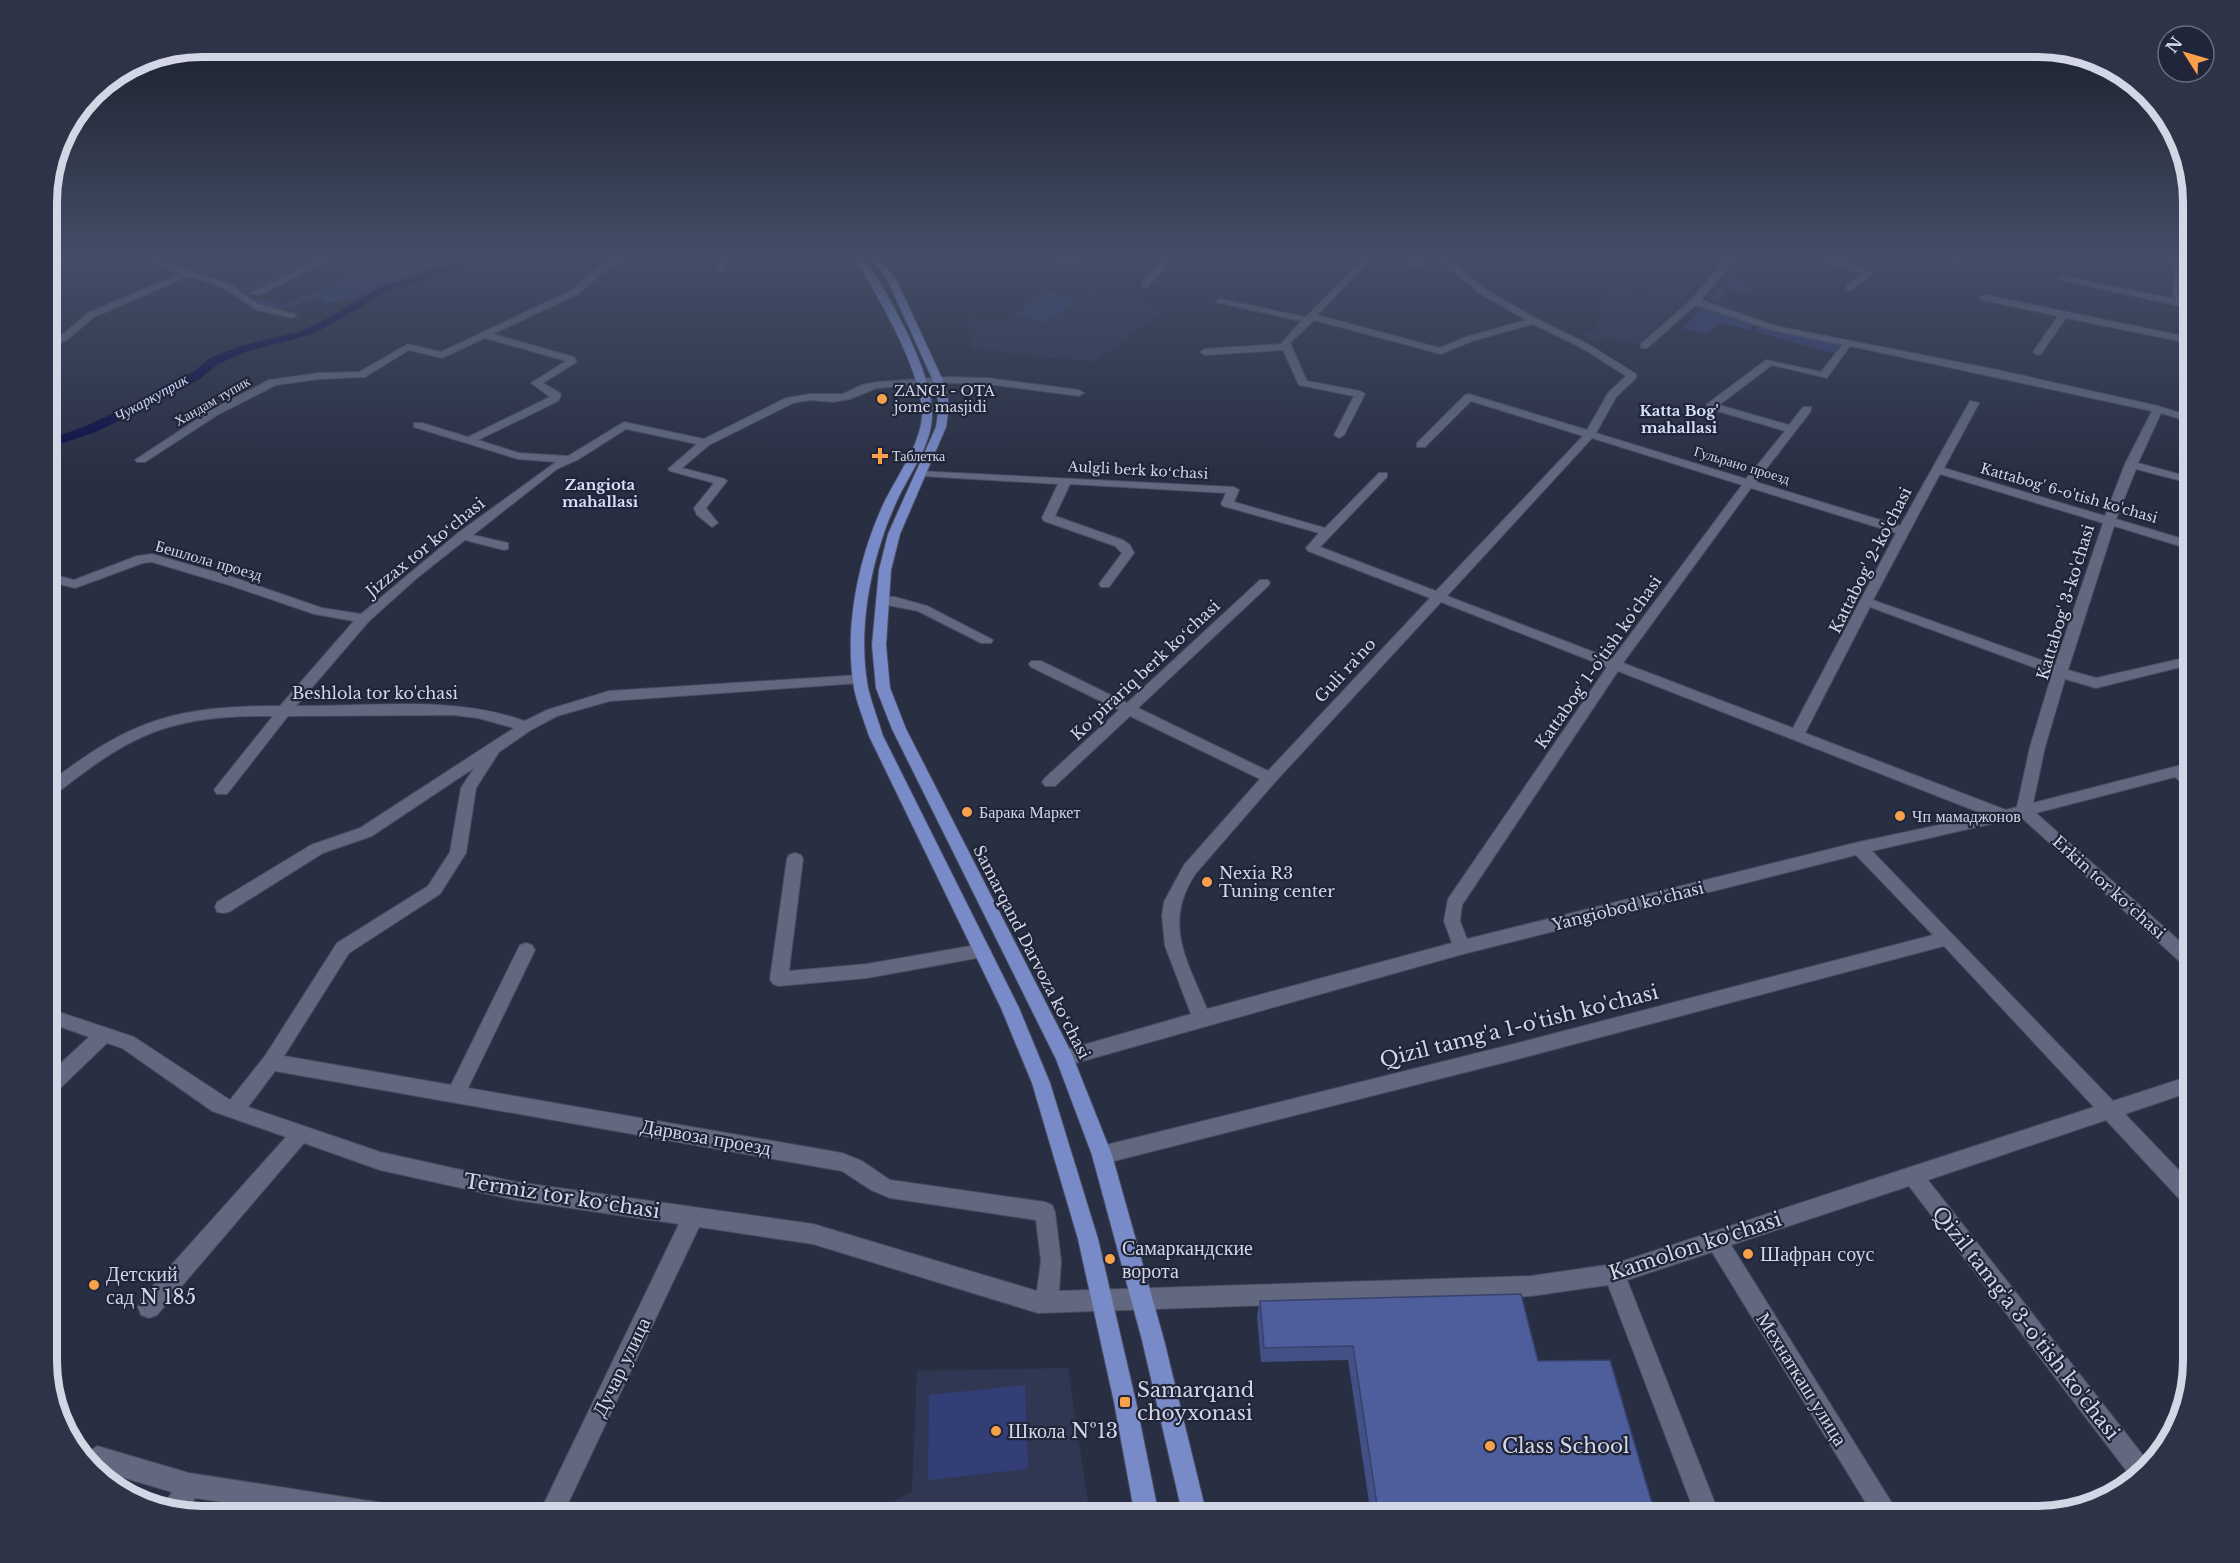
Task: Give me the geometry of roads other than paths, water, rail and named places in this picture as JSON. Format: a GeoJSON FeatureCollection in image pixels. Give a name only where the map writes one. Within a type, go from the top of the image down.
{"type":"FeatureCollection","features":[{"type":"Feature","properties":{"kind":"main road","name":"Samarqand Darvoza koʻchasi"},"geometry":{"type":"LineString","coordinates":[[906,328],[930,381],[944,405],[943,416],[922,473],[894,534],[885,570],[879,645],[883,688],[899,729],[1065,1058],[1102,1155],[1162,1376],[1193,1506]]}},
{"type":"Feature","properties":{"kind":"main road","name":"Samarqand Darvoza koʻchasi"},"geometry":{"type":"LineString","coordinates":[[930,381],[927,417],[919,441],[877,533],[866,571],[859,607],[860,679],[876,736],[1010,1008],[1041,1083],[1065,1156],[1101,1300],[1145,1506]]}},
{"type":"Feature","properties":{"kind":"street"},"geometry":{"type":"LineString","coordinates":[[57,341],[76,328]]}},
{"type":"Feature","properties":{"kind":"street","name":"Хандам тупик"},"geometry":{"type":"LineString","coordinates":[[141,460],[215,412],[273,382],[319,376],[361,375],[405,348],[440,355],[500,328]]}},
{"type":"Feature","properties":{"kind":"street"},"geometry":{"type":"LineString","coordinates":[[1300,328],[1286,343],[1286,347],[1303,383],[1360,394],[1339,435]]}},
{"type":"Feature","properties":{"kind":"street"},"geometry":{"type":"LineString","coordinates":[[1354,328],[1441,351],[1469,339],[1509,328]]}},
{"type":"Feature","properties":{"kind":"street","name":"Guli ra'no"},"geometry":{"type":"LineString","coordinates":[[1202,1018],[1173,942],[1169,917],[1172,900],[1190,869],[1270,778],[1590,434],[1612,395],[1632,376],[1585,346],[1548,328]]}},
{"type":"Feature","properties":{"kind":"street"},"geometry":{"type":"LineString","coordinates":[[1644,345],[1664,328]]}},
{"type":"Feature","properties":{"kind":"street"},"geometry":{"type":"LineString","coordinates":[[1774,328],[1998,373],[2183,417]]}},
{"type":"Feature","properties":{"kind":"street"},"geometry":{"type":"LineString","coordinates":[[2038,352],[2055,328]]}},
{"type":"Feature","properties":{"kind":"street"},"geometry":{"type":"LineString","coordinates":[[2131,328],[2183,339]]}},
{"type":"Feature","properties":{"kind":"street"},"geometry":{"type":"LineString","coordinates":[[470,440],[554,399],[556,395],[536,383],[572,362],[570,359],[485,335]]}},
{"type":"Feature","properties":{"kind":"street"},"geometry":{"type":"LineString","coordinates":[[1791,429],[1711,406],[1770,362],[1823,376],[1847,344]]}},
{"type":"Feature","properties":{"kind":"street"},"geometry":{"type":"LineString","coordinates":[[1205,352],[1286,347]]}},
{"type":"Feature","properties":{"kind":"street"},"geometry":{"type":"LineString","coordinates":[[712,523],[701,513],[700,508],[722,480],[674,469],[705,443],[790,400],[810,397],[839,398],[866,387],[930,381],[987,381],[1079,393]]}},
{"type":"Feature","properties":{"kind":"street","name":"Гульрано проезд"},"geometry":{"type":"LineString","coordinates":[[1421,445],[1469,397],[1903,531]]}},
{"type":"Feature","properties":{"kind":"street","name":"Kattabog' 2-ko'chasi"},"geometry":{"type":"LineString","coordinates":[[1797,734],[1936,469],[1974,403]]}},
{"type":"Feature","properties":{"kind":"street","name":"Kattabog' 1-o'tish ko'chasi"},"geometry":{"type":"LineString","coordinates":[[1463,947],[1451,925],[1450,914],[1454,904],[1616,664],[1749,483],[1807,409]]}},
{"type":"Feature","properties":{"kind":"street","name":"Kattabog' 3-ko'chasi"},"geometry":{"type":"LineString","coordinates":[[2024,811],[2028,785],[2060,673],[2108,520],[2157,409]]}},
{"type":"Feature","properties":{"kind":"street","name":"Jizzax tor koʻchasi"},"geometry":{"type":"LineString","coordinates":[[222,790],[284,711],[364,618],[462,536],[553,467],[570,460],[624,424],[705,443]]}},
{"type":"Feature","properties":{"kind":"street"},"geometry":{"type":"LineString","coordinates":[[418,425],[518,456],[570,460]]}},
{"type":"Feature","properties":{"kind":"street"},"geometry":{"type":"LineString","coordinates":[[2131,464],[2183,478]]}},
{"type":"Feature","properties":{"kind":"street","name":"Kattabog' 6-o'tish ko'chasi"},"geometry":{"type":"LineString","coordinates":[[1936,469],[2183,543]]}},
{"type":"Feature","properties":{"kind":"street","name":"Aulgli berk koʻchasi"},"geometry":{"type":"LineString","coordinates":[[922,473],[990,479],[1066,480],[1233,490],[1227,504],[1328,532]]}},
{"type":"Feature","properties":{"kind":"street"},"geometry":{"type":"LineString","coordinates":[[1383,475],[1312,548],[1436,598],[1616,664],[2006,816]]}},
{"type":"Feature","properties":{"kind":"street"},"geometry":{"type":"LineString","coordinates":[[1066,480],[1048,518],[1119,543],[1126,548],[1128,553],[1105,584]]}},
{"type":"Feature","properties":{"kind":"street"},"geometry":{"type":"LineString","coordinates":[[462,536],[504,546]]}},
{"type":"Feature","properties":{"kind":"street","name":"Бешлола проезд"},"geometry":{"type":"LineString","coordinates":[[57,580],[75,584],[141,559],[152,558],[252,587],[311,611],[343,618],[364,618]]}},
{"type":"Feature","properties":{"kind":"street","name":"Koʻpirariq berk koʻchasi"},"geometry":{"type":"LineString","coordinates":[[1050,782],[1264,584]]}},
{"type":"Feature","properties":{"kind":"street"},"geometry":{"type":"LineString","coordinates":[[882,600],[894,600],[918,607],[986,640]]}},
{"type":"Feature","properties":{"kind":"street"},"geometry":{"type":"LineString","coordinates":[[1868,602],[2060,673],[2096,683],[2183,662]]}},
{"type":"Feature","properties":{"kind":"street"},"geometry":{"type":"LineString","coordinates":[[1036,664],[1270,778]]}},
{"type":"Feature","properties":{"kind":"street"},"geometry":{"type":"LineString","coordinates":[[223,908],[317,849],[366,832],[526,726],[552,713],[609,696],[860,679]]}},
{"type":"Feature","properties":{"kind":"street","name":"Beshlola tor ko'chasi"},"geometry":{"type":"LineString","coordinates":[[57,786],[113,744],[147,728],[181,718],[226,711],[453,709],[510,720],[526,726]]}},
{"type":"Feature","properties":{"kind":"street"},"geometry":{"type":"LineString","coordinates":[[234,1110],[271,1062],[343,948],[434,890],[458,853],[470,788],[494,747]]}},
{"type":"Feature","properties":{"kind":"street","name":"Yangiobod ko'chasi"},"geometry":{"type":"LineString","coordinates":[[1065,1058],[1463,947],[1859,848],[2006,816],[2183,770]]}},
{"type":"Feature","properties":{"kind":"street","name":"Erkin tor koʻchasi"},"geometry":{"type":"LineString","coordinates":[[2024,811],[2183,954]]}},
{"type":"Feature","properties":{"kind":"street"},"geometry":{"type":"LineString","coordinates":[[1859,848],[2183,1188]]}},
{"type":"Feature","properties":{"kind":"street"},"geometry":{"type":"LineString","coordinates":[[795,859],[779,979],[867,971],[982,951]]}},
{"type":"Feature","properties":{"kind":"street","name":"Qizil tamg'a 1-o'tish ko'chasi"},"geometry":{"type":"LineString","coordinates":[[1102,1155],[1514,1052],[1947,938]]}},
{"type":"Feature","properties":{"kind":"street"},"geometry":{"type":"LineString","coordinates":[[456,1094],[526,950]]}},
{"type":"Feature","properties":{"kind":"street","name":"Termiz tor koʻchasi"},"geometry":{"type":"LineString","coordinates":[[57,1018],[128,1041],[219,1105],[380,1161],[516,1191],[813,1234],[1038,1302],[1101,1300]]}},
{"type":"Feature","properties":{"kind":"street"},"geometry":{"type":"LineString","coordinates":[[57,1079],[105,1033]]}},
{"type":"Feature","properties":{"kind":"street","name":"Дарвоза проезд"},"geometry":{"type":"LineString","coordinates":[[271,1062],[842,1162],[853,1165],[882,1187],[890,1189],[1045,1212],[1051,1261],[1047,1302]]}},
{"type":"Feature","properties":{"kind":"street","name":"Kamolon ko'chasi"},"geometry":{"type":"LineString","coordinates":[[1101,1300],[1531,1286],[1614,1274],[2183,1086]]}},
{"type":"Feature","properties":{"kind":"street"},"geometry":{"type":"LineString","coordinates":[[149,1307],[302,1132]]}},
{"type":"Feature","properties":{"kind":"street","name":"Qizil tamg'a 3-o'tish ko'chasi"},"geometry":{"type":"LineString","coordinates":[[1912,1175],[2138,1466]]}},
{"type":"Feature","properties":{"kind":"street","name":"Дучар улица"},"geometry":{"type":"LineString","coordinates":[[555,1506],[693,1217]]}},
{"type":"Feature","properties":{"kind":"street","name":"Мехнаткаш улица"},"geometry":{"type":"LineString","coordinates":[[1717,1241],[1881,1506]]}},
{"type":"Feature","properties":{"kind":"street"},"geometry":{"type":"LineString","coordinates":[[1614,1274],[1704,1506]]}},
{"type":"Feature","properties":{"kind":"street"},"geometry":{"type":"LineString","coordinates":[[96,1460],[98,1458],[189,1485],[324,1506]]}},
{"type":"Feature","properties":{"kind":"street"},"geometry":{"type":"LineString","coordinates":[[178,1504],[189,1485]]}},
{"type":"Feature","properties":{"kind":"waterway","name":"Чукаркуприк"},"geometry":{"type":"LineString","coordinates":[[57,441],[91,429],[152,400],[197,375],[214,361],[245,348],[302,334],[316,328]]}},
{"type":"Feature","properties":{"kind":"place","name":"ZANGI - OTA jome masjidi"},"geometry":{"type":"Point","coordinates":[882,399]}},
{"type":"Feature","properties":{"kind":"place","name":"Таблетка"},"geometry":{"type":"Point","coordinates":[880,456]}},
{"type":"Feature","properties":{"kind":"place","name":"Барака Маркет"},"geometry":{"type":"Point","coordinates":[967,812]}},
{"type":"Feature","properties":{"kind":"place","name":"Чп мамаджонов"},"geometry":{"type":"Point","coordinates":[1900,816]}},
{"type":"Feature","properties":{"kind":"place","name":"Nexia R3 Tuning center"},"geometry":{"type":"Point","coordinates":[1207,882]}},
{"type":"Feature","properties":{"kind":"place","name":"Шафран соус"},"geometry":{"type":"Point","coordinates":[1748,1254]}},
{"type":"Feature","properties":{"kind":"place","name":"Самаркандские ворота"},"geometry":{"type":"Point","coordinates":[1110,1259]}},
{"type":"Feature","properties":{"kind":"place","name":"Детский сад N 185"},"geometry":{"type":"Point","coordinates":[94,1285]}},
{"type":"Feature","properties":{"kind":"place","name":"Samarqand choyxonasi"},"geometry":{"type":"Point","coordinates":[1125,1402]}},
{"type":"Feature","properties":{"kind":"place","name":"Школа №13"},"geometry":{"type":"Point","coordinates":[996,1431]}},
{"type":"Feature","properties":{"kind":"place","name":"Class School"},"geometry":{"type":"Point","coordinates":[1490,1446]}},
{"type":"Feature","properties":{"kind":"district","name":"Katta Bog' mahallasi"},"geometry":{"type":"Point","coordinates":[1679,420]}},
{"type":"Feature","properties":{"kind":"district","name":"Zangiota mahallasi"},"geometry":{"type":"Point","coordinates":[600,494]}}]}
